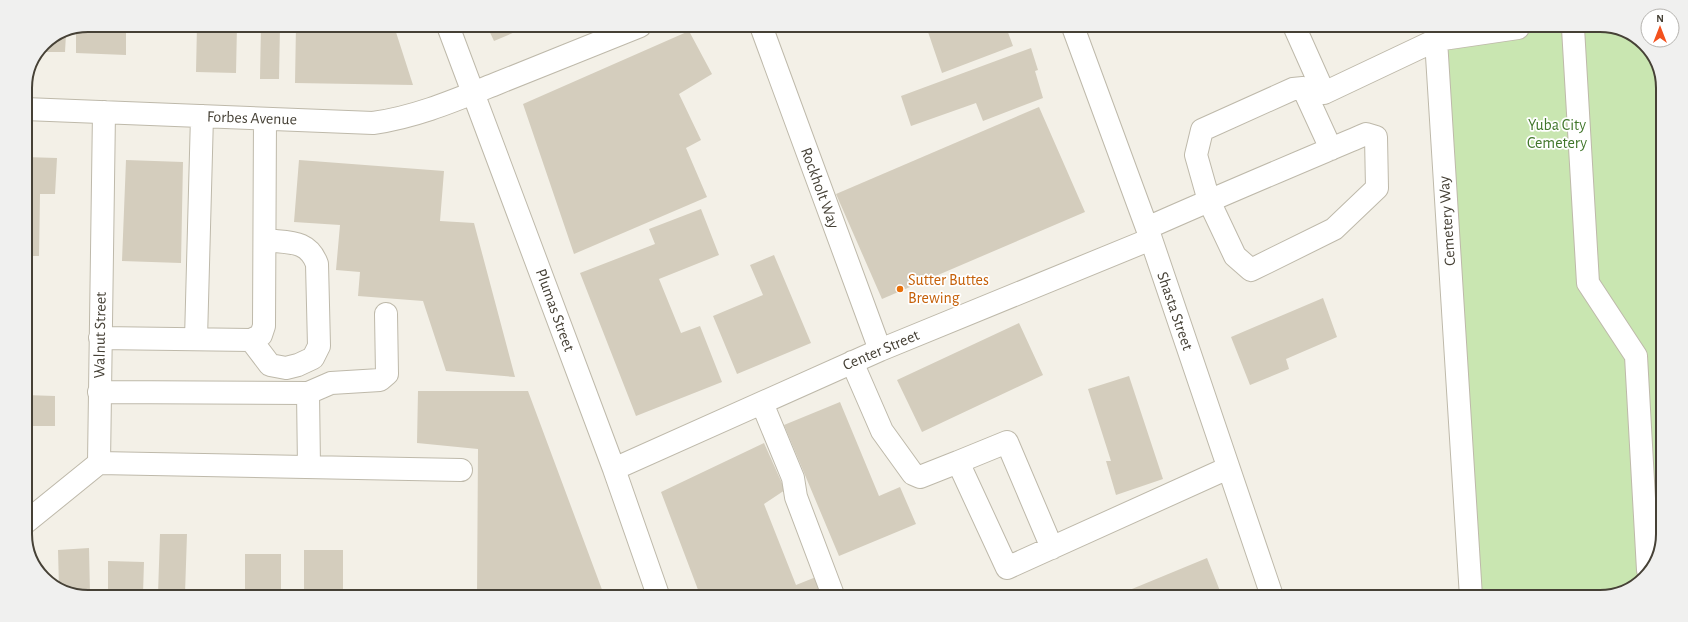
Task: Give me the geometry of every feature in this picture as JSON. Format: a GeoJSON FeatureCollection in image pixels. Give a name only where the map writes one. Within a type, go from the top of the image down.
{"type":"FeatureCollection","features":[{"type":"Feature","properties":{"kind":"street","name":"Plumas Street"},"geometry":{"type":"LineString","coordinates":[[450,32],[614,470],[656,590]]}},
{"type":"Feature","properties":{"kind":"street","name":"Forbes Avenue"},"geometry":{"type":"LineString","coordinates":[[32,109],[374,123],[406,117],[474,93],[625,32]]}},
{"type":"Feature","properties":{"kind":"street","name":"Rockholt Way"},"geometry":{"type":"LineString","coordinates":[[763,32],[880,350]]}},
{"type":"Feature","properties":{"kind":"street","name":"Shasta Street"},"geometry":{"type":"LineString","coordinates":[[1076,32],[1149,233],[1270,590]]}},
{"type":"Feature","properties":{"kind":"street"},"geometry":{"type":"LineString","coordinates":[[1297,32],[1324,93],[1436,40],[1491,32]]}},
{"type":"Feature","properties":{"kind":"street"},"geometry":{"type":"LineString","coordinates":[[1573,32],[1588,283],[1636,356],[1648,563]]}},
{"type":"Feature","properties":{"kind":"street","name":"Cemetery Way"},"geometry":{"type":"LineString","coordinates":[[1436,40],[1470,590]]}},
{"type":"Feature","properties":{"kind":"street"},"geometry":{"type":"LineString","coordinates":[[1209,201],[1196,155],[1202,130],[1293,89],[1303,88],[1331,149]]}},
{"type":"Feature","properties":{"kind":"street","name":"Walnut Street"},"geometry":{"type":"LineString","coordinates":[[98,463],[104,112]]}},
{"type":"Feature","properties":{"kind":"street"},"geometry":{"type":"LineString","coordinates":[[196,339],[202,116]]}},
{"type":"Feature","properties":{"kind":"street"},"geometry":{"type":"LineString","coordinates":[[100,338],[251,340],[261,335],[264,326],[265,118]]}},
{"type":"Feature","properties":{"kind":"street","name":"Center Street"},"geometry":{"type":"LineString","coordinates":[[614,470],[852,362],[1149,233],[1209,201],[1366,134],[1376,137],[1377,188],[1334,229],[1251,270],[1234,256],[1209,201]]}},
{"type":"Feature","properties":{"kind":"street"},"geometry":{"type":"LineString","coordinates":[[251,340],[270,365],[286,368],[298,365],[313,358],[319,346],[317,264],[313,255],[301,244],[264,240]]}},
{"type":"Feature","properties":{"kind":"street"},"geometry":{"type":"LineString","coordinates":[[99,392],[308,393],[331,383],[380,380],[387,374],[386,314]]}},
{"type":"Feature","properties":{"kind":"street"},"geometry":{"type":"LineString","coordinates":[[852,362],[882,431],[913,474],[920,477],[1007,442],[1052,548]]}},
{"type":"Feature","properties":{"kind":"street"},"geometry":{"type":"LineString","coordinates":[[308,393],[309,467]]}},
{"type":"Feature","properties":{"kind":"street"},"geometry":{"type":"LineString","coordinates":[[762,402],[793,478],[796,497],[831,590]]}},
{"type":"Feature","properties":{"kind":"street"},"geometry":{"type":"LineString","coordinates":[[958,462],[1007,568],[1228,468]]}},
{"type":"Feature","properties":{"kind":"street"},"geometry":{"type":"LineString","coordinates":[[32,517],[98,463],[462,470]]}},
{"type":"Feature","properties":{"kind":"green space","name":"Yuba City Cemetery"},"geometry":{"type":"Polygon","coordinates":[[[1443,32],[1607,32],[1631,41],[1640,48],[1652,66],[1656,84],[1656,541],[1650,559],[1640,574],[1618,587],[1600,590],[1481,590],[1443,32]]]}},
{"type":"Feature","properties":{"kind":"building"},"geometry":{"type":"Polygon","coordinates":[[[126,32],[126,55],[76,53],[76,33],[126,32]]]}},
{"type":"Feature","properties":{"kind":"building"},"geometry":{"type":"Polygon","coordinates":[[[197,32],[237,32],[236,73],[196,72],[197,32]]]}},
{"type":"Feature","properties":{"kind":"building"},"geometry":{"type":"Polygon","coordinates":[[[261,32],[280,32],[279,79],[260,79],[261,32]]]}},
{"type":"Feature","properties":{"kind":"building"},"geometry":{"type":"Polygon","coordinates":[[[296,32],[396,32],[413,85],[295,83],[296,32]]]}},
{"type":"Feature","properties":{"kind":"building"},"geometry":{"type":"Polygon","coordinates":[[[490,32],[515,32],[494,41],[490,32]]]}},
{"type":"Feature","properties":{"kind":"building"},"geometry":{"type":"Polygon","coordinates":[[[690,32],[712,74],[679,94],[701,140],[686,148],[707,197],[574,254],[523,104],[690,32]]]}},
{"type":"Feature","properties":{"kind":"building"},"geometry":{"type":"Polygon","coordinates":[[[928,32],[1008,32],[1013,46],[942,73],[928,32]]]}},
{"type":"Feature","properties":{"kind":"building"},"geometry":{"type":"Polygon","coordinates":[[[66,36],[65,52],[45,52],[57,41],[66,36]]]}},
{"type":"Feature","properties":{"kind":"building"},"geometry":{"type":"Polygon","coordinates":[[[1031,48],[1038,70],[1035,71],[1043,98],[983,121],[976,103],[911,126],[901,96],[1031,48]]]}},
{"type":"Feature","properties":{"kind":"building"},"geometry":{"type":"Polygon","coordinates":[[[1039,107],[1085,212],[882,299],[836,194],[1039,107]]]}},
{"type":"Feature","properties":{"kind":"building"},"geometry":{"type":"Polygon","coordinates":[[[32,157],[57,158],[55,194],[40,194],[39,256],[32,256],[32,157]]]}},
{"type":"Feature","properties":{"kind":"building"},"geometry":{"type":"Polygon","coordinates":[[[126,160],[183,162],[181,263],[122,261],[126,160]]]}},
{"type":"Feature","properties":{"kind":"building"},"geometry":{"type":"Polygon","coordinates":[[[299,160],[444,171],[440,221],[474,223],[515,377],[446,371],[423,301],[358,296],[360,272],[336,270],[340,225],[294,222],[299,160]]]}},
{"type":"Feature","properties":{"kind":"building"},"geometry":{"type":"Polygon","coordinates":[[[701,209],[719,255],[659,279],[681,333],[700,326],[722,382],[636,416],[580,273],[655,244],[649,229],[701,209]]]}},
{"type":"Feature","properties":{"kind":"building"},"geometry":{"type":"Polygon","coordinates":[[[774,255],[811,343],[737,374],[713,316],[763,295],[750,265],[774,255]]]}},
{"type":"Feature","properties":{"kind":"building"},"geometry":{"type":"Polygon","coordinates":[[[1323,298],[1337,337],[1286,359],[1289,369],[1250,385],[1231,337],[1323,298]]]}},
{"type":"Feature","properties":{"kind":"building"},"geometry":{"type":"Polygon","coordinates":[[[1019,323],[1043,375],[922,432],[897,380],[1019,323]]]}},
{"type":"Feature","properties":{"kind":"building"},"geometry":{"type":"Polygon","coordinates":[[[1129,376],[1163,479],[1116,495],[1106,461],[1111,461],[1088,389],[1129,376]]]}},
{"type":"Feature","properties":{"kind":"building"},"geometry":{"type":"Polygon","coordinates":[[[418,391],[528,391],[602,590],[477,590],[478,449],[417,443],[418,391]]]}},
{"type":"Feature","properties":{"kind":"building"},"geometry":{"type":"Polygon","coordinates":[[[32,395],[55,396],[55,426],[32,426],[32,395]]]}},
{"type":"Feature","properties":{"kind":"building"},"geometry":{"type":"Polygon","coordinates":[[[840,402],[879,496],[900,487],[916,524],[839,556],[784,425],[840,402]]]}},
{"type":"Feature","properties":{"kind":"building"},"geometry":{"type":"Polygon","coordinates":[[[764,443],[785,490],[764,504],[796,585],[816,577],[821,590],[698,590],[661,492],[764,443]]]}},
{"type":"Feature","properties":{"kind":"building"},"geometry":{"type":"Polygon","coordinates":[[[160,534],[187,534],[185,590],[158,590],[160,534]]]}},
{"type":"Feature","properties":{"kind":"building"},"geometry":{"type":"Polygon","coordinates":[[[89,548],[90,590],[81,590],[70,587],[59,581],[58,550],[89,548]]]}},
{"type":"Feature","properties":{"kind":"building"},"geometry":{"type":"Polygon","coordinates":[[[304,550],[343,550],[343,590],[304,590],[304,550]]]}},
{"type":"Feature","properties":{"kind":"building"},"geometry":{"type":"Polygon","coordinates":[[[245,554],[281,554],[281,590],[245,590],[245,554]]]}},
{"type":"Feature","properties":{"kind":"building"},"geometry":{"type":"Polygon","coordinates":[[[1207,558],[1220,590],[1130,590],[1207,558]]]}},
{"type":"Feature","properties":{"kind":"building"},"geometry":{"type":"Polygon","coordinates":[[[108,561],[144,562],[143,590],[108,590],[108,561]]]}},
{"type":"Feature","properties":{"kind":"place","name":"Sutter Buttes Brewing"},"geometry":{"type":"Point","coordinates":[900,289]}}]}
